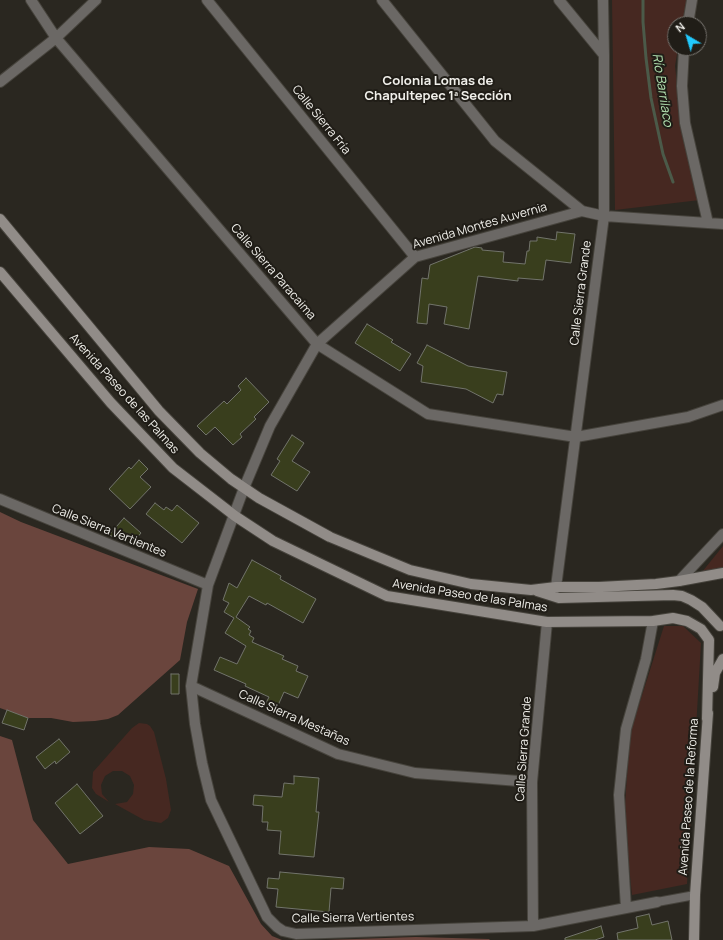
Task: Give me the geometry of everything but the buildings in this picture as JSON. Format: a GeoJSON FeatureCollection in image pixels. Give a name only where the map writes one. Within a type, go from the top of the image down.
{"type":"FeatureCollection","features":[{"type":"Feature","properties":{"kind":"main road","name":"Avenida Paseo de las Palmas"},"geometry":{"type":"LineString","coordinates":[[0,219],[159,410],[200,453],[244,488],[302,523],[330,537],[410,570],[471,584],[531,590],[556,587],[599,587],[679,581],[723,573]]}},
{"type":"Feature","properties":{"kind":"main road","name":"Avenida Paseo de las Palmas"},"geometry":{"type":"LineString","coordinates":[[0,272],[111,403],[173,468],[235,516],[273,540],[387,596],[547,622],[653,620],[673,618],[687,621],[701,629],[709,640],[707,719]]}},
{"type":"Feature","properties":{"kind":"main road"},"geometry":{"type":"LineString","coordinates":[[531,590],[559,598],[682,596],[702,607],[720,626]]}},
{"type":"Feature","properties":{"kind":"main road","name":"Avenida Paseo de la Reforma"},"geometry":{"type":"LineString","coordinates":[[694,940],[695,895],[707,719],[715,673],[723,659]]}},
{"type":"Feature","properties":{"kind":"street","name":"Calle Sierra Paracaima"},"geometry":{"type":"LineString","coordinates":[[31,0],[56,38],[317,344],[428,414],[576,437],[688,417],[723,405]]}},
{"type":"Feature","properties":{"kind":"street"},"geometry":{"type":"LineString","coordinates":[[0,82],[56,38],[96,0]]}},
{"type":"Feature","properties":{"kind":"street","name":"Calle Sierra Fría"},"geometry":{"type":"LineString","coordinates":[[207,0],[415,257]]}},
{"type":"Feature","properties":{"kind":"street"},"geometry":{"type":"LineString","coordinates":[[382,0],[495,141],[582,211]]}},
{"type":"Feature","properties":{"kind":"street"},"geometry":{"type":"LineString","coordinates":[[559,0],[604,55]]}},
{"type":"Feature","properties":{"kind":"street","name":"Calle Sierra Grande"},"geometry":{"type":"LineString","coordinates":[[556,587],[604,216],[603,0]]}},
{"type":"Feature","properties":{"kind":"street"},"geometry":{"type":"LineString","coordinates":[[689,16],[692,0]]}},
{"type":"Feature","properties":{"kind":"street"},"geometry":{"type":"LineString","coordinates":[[684,56],[682,86],[685,123],[708,223]]}},
{"type":"Feature","properties":{"kind":"street","name":"Avenida Montes Auvernia"},"geometry":{"type":"LineString","coordinates":[[235,516],[244,488],[270,426],[317,344],[415,257],[582,211],[604,216],[723,224]]}},
{"type":"Feature","properties":{"kind":"street","name":"Calle Sierra Vertientes"},"geometry":{"type":"LineString","coordinates":[[0,499],[208,585]]}},
{"type":"Feature","properties":{"kind":"street","name":"Calle Sierra Vertientes"},"geometry":{"type":"LineString","coordinates":[[235,516],[208,585],[191,686],[195,724],[211,800],[267,916],[277,927],[289,933],[296,934],[533,926],[695,895]]}},
{"type":"Feature","properties":{"kind":"street"},"geometry":{"type":"LineString","coordinates":[[679,581],[723,534]]}},
{"type":"Feature","properties":{"kind":"street"},"geometry":{"type":"LineString","coordinates":[[626,908],[619,795],[626,729],[646,659],[653,620]]}},
{"type":"Feature","properties":{"kind":"street","name":"Calle Sierra Grande"},"geometry":{"type":"LineString","coordinates":[[533,926],[532,782],[547,622]]}},
{"type":"Feature","properties":{"kind":"street","name":"Calle Sierra Mestañas"},"geometry":{"type":"LineString","coordinates":[[191,686],[338,754],[415,773],[532,782]]}},
{"type":"Feature","properties":{"kind":"shaded area"},"geometry":{"type":"Polygon","coordinates":[[[612,0],[687,0],[684,16],[667,16],[667,56],[677,56],[675,66],[683,139],[700,200],[615,210],[612,0]]]}},
{"type":"Feature","properties":{"kind":"shaded area"},"geometry":{"type":"Polygon","coordinates":[[[0,512],[21,522],[198,589],[187,622],[180,660],[118,715],[108,719],[73,722],[51,718],[28,718],[0,708],[0,512]]]}},
{"type":"Feature","properties":{"kind":"shaded area"},"geometry":{"type":"Polygon","coordinates":[[[723,546],[723,568],[702,572],[723,546]]]}},
{"type":"Feature","properties":{"kind":"shaded area"},"geometry":{"type":"Polygon","coordinates":[[[664,626],[683,626],[701,643],[687,884],[632,895],[624,819],[630,733],[664,626]]]}},
{"type":"Feature","properties":{"kind":"shaded area"},"geometry":{"type":"Polygon","coordinates":[[[139,723],[147,724],[154,732],[166,779],[171,810],[168,818],[161,823],[144,820],[115,804],[127,802],[133,794],[134,785],[130,776],[122,771],[113,771],[105,776],[101,785],[102,794],[109,802],[96,794],[92,788],[93,772],[132,728],[139,723]]]}},
{"type":"Feature","properties":{"kind":"shaded area"},"geometry":{"type":"Polygon","coordinates":[[[0,736],[12,740],[33,820],[68,864],[149,847],[189,849],[229,866],[261,924],[272,936],[282,940],[0,940],[0,736]]]}},
{"type":"Feature","properties":{"kind":"shaded area"},"geometry":{"type":"Polygon","coordinates":[[[416,937],[490,940],[326,940],[416,937]]]}},
{"type":"Feature","properties":{"kind":"waterway","name":"Río Barrilaco"},"geometry":{"type":"LineString","coordinates":[[643,0],[643,22],[651,98],[663,154],[673,182]]}},
{"type":"Feature","properties":{"kind":"district","name":"Colonia Lomas de Chapultepec 1ª Sección"},"geometry":{"type":"Point","coordinates":[438,88]}}]}
